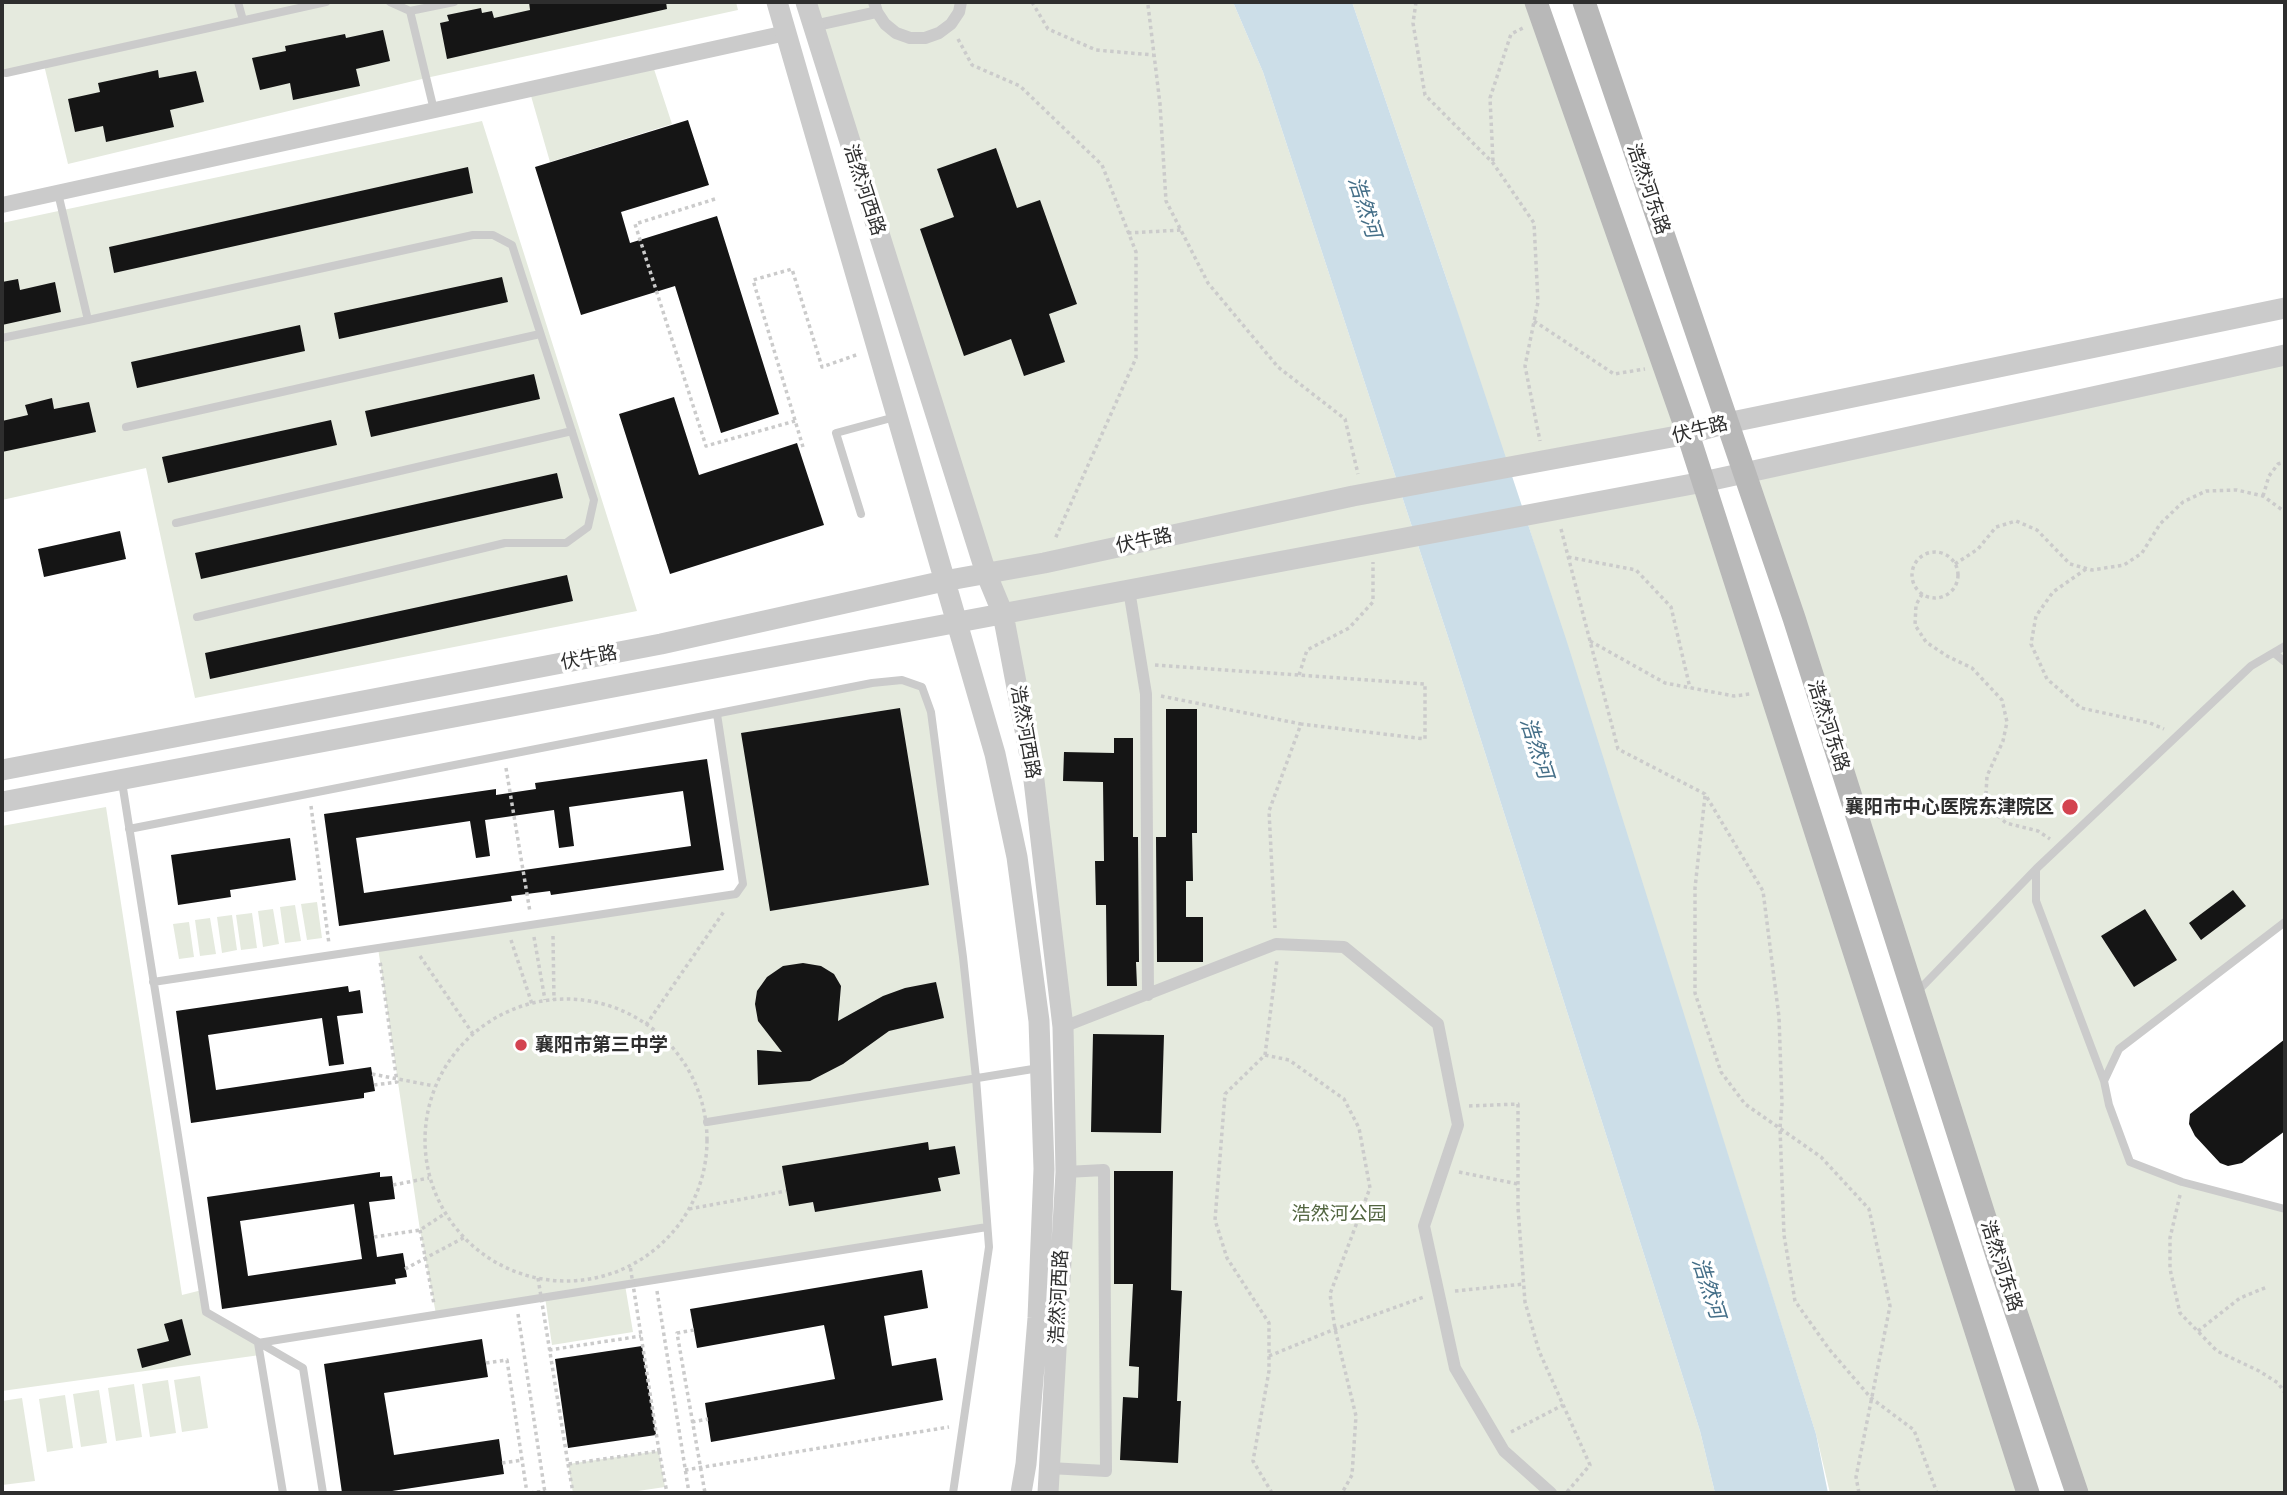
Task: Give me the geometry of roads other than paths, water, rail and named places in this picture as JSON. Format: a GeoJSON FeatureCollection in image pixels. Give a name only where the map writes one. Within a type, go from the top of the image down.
{"type":"FeatureCollection","features":[{"type":"Feature","properties":{"kind":"main road","name":"浩然河东路"},"geometry":{"type":"LineString","coordinates":[[1584,2],[1794,618],[2000,1265],[2077,1493]]}},
{"type":"Feature","properties":{"kind":"main road"},"geometry":{"type":"LineString","coordinates":[[1539,11],[1688,434],[2028,1493]]}},
{"type":"Feature","properties":{"kind":"street","name":"浩然河西路"},"geometry":{"type":"LineString","coordinates":[[776,2],[995,754],[1017,857],[1039,1021],[1044,1169],[1038,1318],[1027,1456],[1021,1493]]}},
{"type":"Feature","properties":{"kind":"street","name":"浩然河西路"},"geometry":{"type":"LineString","coordinates":[[806,2],[986,573],[1003,614],[1033,772],[1063,1027],[1066,1172],[1048,1493]]}},
{"type":"Feature","properties":{"kind":"street"},"geometry":{"type":"LineString","coordinates":[[813,26],[875,7],[891,29],[911,38],[925,38],[939,33],[951,24],[961,2]]}},
{"type":"Feature","properties":{"kind":"street"},"geometry":{"type":"LineString","coordinates":[[2,205],[786,33]]}},
{"type":"Feature","properties":{"kind":"street","name":"伏牛路"},"geometry":{"type":"LineString","coordinates":[[2,770],[661,644],[944,581],[1044,563],[1369,493],[1688,434],[1727,423],[2285,308]]}},
{"type":"Feature","properties":{"kind":"street"},"geometry":{"type":"LineString","coordinates":[[2,802],[1703,482],[2285,355]]}},
{"type":"Feature","properties":{"kind":"street"},"geometry":{"type":"LineString","coordinates":[[1129,590],[1146,694],[1148,995]]}},
{"type":"Feature","properties":{"kind":"street"},"geometry":{"type":"LineString","coordinates":[[1063,1027],[1276,944],[1344,947],[1438,1024],[1458,1125],[1424,1226],[1455,1368],[1504,1451],[1551,1493]]}},
{"type":"Feature","properties":{"kind":"street"},"geometry":{"type":"LineString","coordinates":[[1049,1468],[1106,1471],[1104,1170],[1066,1172]]}},
{"type":"Feature","properties":{"kind":"lane"},"geometry":{"type":"LineString","coordinates":[[238,2],[243,20]]}},
{"type":"Feature","properties":{"kind":"lane"},"geometry":{"type":"LineString","coordinates":[[6,73],[326,2]]}},
{"type":"Feature","properties":{"kind":"lane"},"geometry":{"type":"LineString","coordinates":[[390,2],[410,11],[454,2]]}},
{"type":"Feature","properties":{"kind":"lane"},"geometry":{"type":"LineString","coordinates":[[410,11],[434,110]]}},
{"type":"Feature","properties":{"kind":"lane"},"geometry":{"type":"LineString","coordinates":[[58,193],[88,320]]}},
{"type":"Feature","properties":{"kind":"lane"},"geometry":{"type":"LineString","coordinates":[[2,338],[473,235],[493,235],[512,245],[594,499],[588,527],[566,543],[505,543],[197,617]]}},
{"type":"Feature","properties":{"kind":"lane"},"geometry":{"type":"LineString","coordinates":[[126,427],[540,334]]}},
{"type":"Feature","properties":{"kind":"lane"},"geometry":{"type":"LineString","coordinates":[[861,514],[836,433],[897,416]]}},
{"type":"Feature","properties":{"kind":"lane"},"geometry":{"type":"LineString","coordinates":[[176,523],[572,431]]}},
{"type":"Feature","properties":{"kind":"lane"},"geometry":{"type":"LineString","coordinates":[[1914,995],[2036,869],[2251,666],[2285,646]]}},
{"type":"Feature","properties":{"kind":"lane"},"geometry":{"type":"LineString","coordinates":[[2274,653],[2285,662]]}},
{"type":"Feature","properties":{"kind":"lane"},"geometry":{"type":"LineString","coordinates":[[129,829],[872,683],[902,680],[922,687],[934,737],[963,957],[976,1078],[989,1247],[953,1493]]}},
{"type":"Feature","properties":{"kind":"lane"},"geometry":{"type":"LineString","coordinates":[[153,982],[736,894],[743,884],[717,713]]}},
{"type":"Feature","properties":{"kind":"lane"},"geometry":{"type":"LineString","coordinates":[[121,779],[205,1312],[303,1368],[323,1493]]}},
{"type":"Feature","properties":{"kind":"lane"},"geometry":{"type":"LineString","coordinates":[[2036,869],[2036,901],[2104,1081],[2109,1105],[2130,1162],[2182,1182],[2285,1209]]}},
{"type":"Feature","properties":{"kind":"lane"},"geometry":{"type":"LineString","coordinates":[[2104,1081],[2119,1049],[2285,922]]}},
{"type":"Feature","properties":{"kind":"lane"},"geometry":{"type":"LineString","coordinates":[[707,1122],[1040,1068]]}},
{"type":"Feature","properties":{"kind":"lane"},"geometry":{"type":"LineString","coordinates":[[258,1343],[987,1227]]}},
{"type":"Feature","properties":{"kind":"lane"},"geometry":{"type":"LineString","coordinates":[[258,1343],[283,1493]]}},
{"type":"Feature","properties":{"kind":"water","name":"浩然河"},"geometry":{"type":"Polygon","coordinates":[[[1233,2],[1352,2],[1567,642],[1816,1434],[1828,1493],[1715,1493],[1700,1431],[1454,655],[1263,72],[1233,2]]]}},
{"type":"Feature","properties":{"kind":"place","name":"襄阳市中心医院东津院区"},"geometry":{"type":"Point","coordinates":[2070,807]}},
{"type":"Feature","properties":{"kind":"place","name":"襄阳市第三中学"},"geometry":{"type":"Point","coordinates":[521,1045]}},
{"type":"Feature","properties":{"kind":"park label","name":"浩然河公园"},"geometry":{"type":"Point","coordinates":[1339,1214]}}]}
